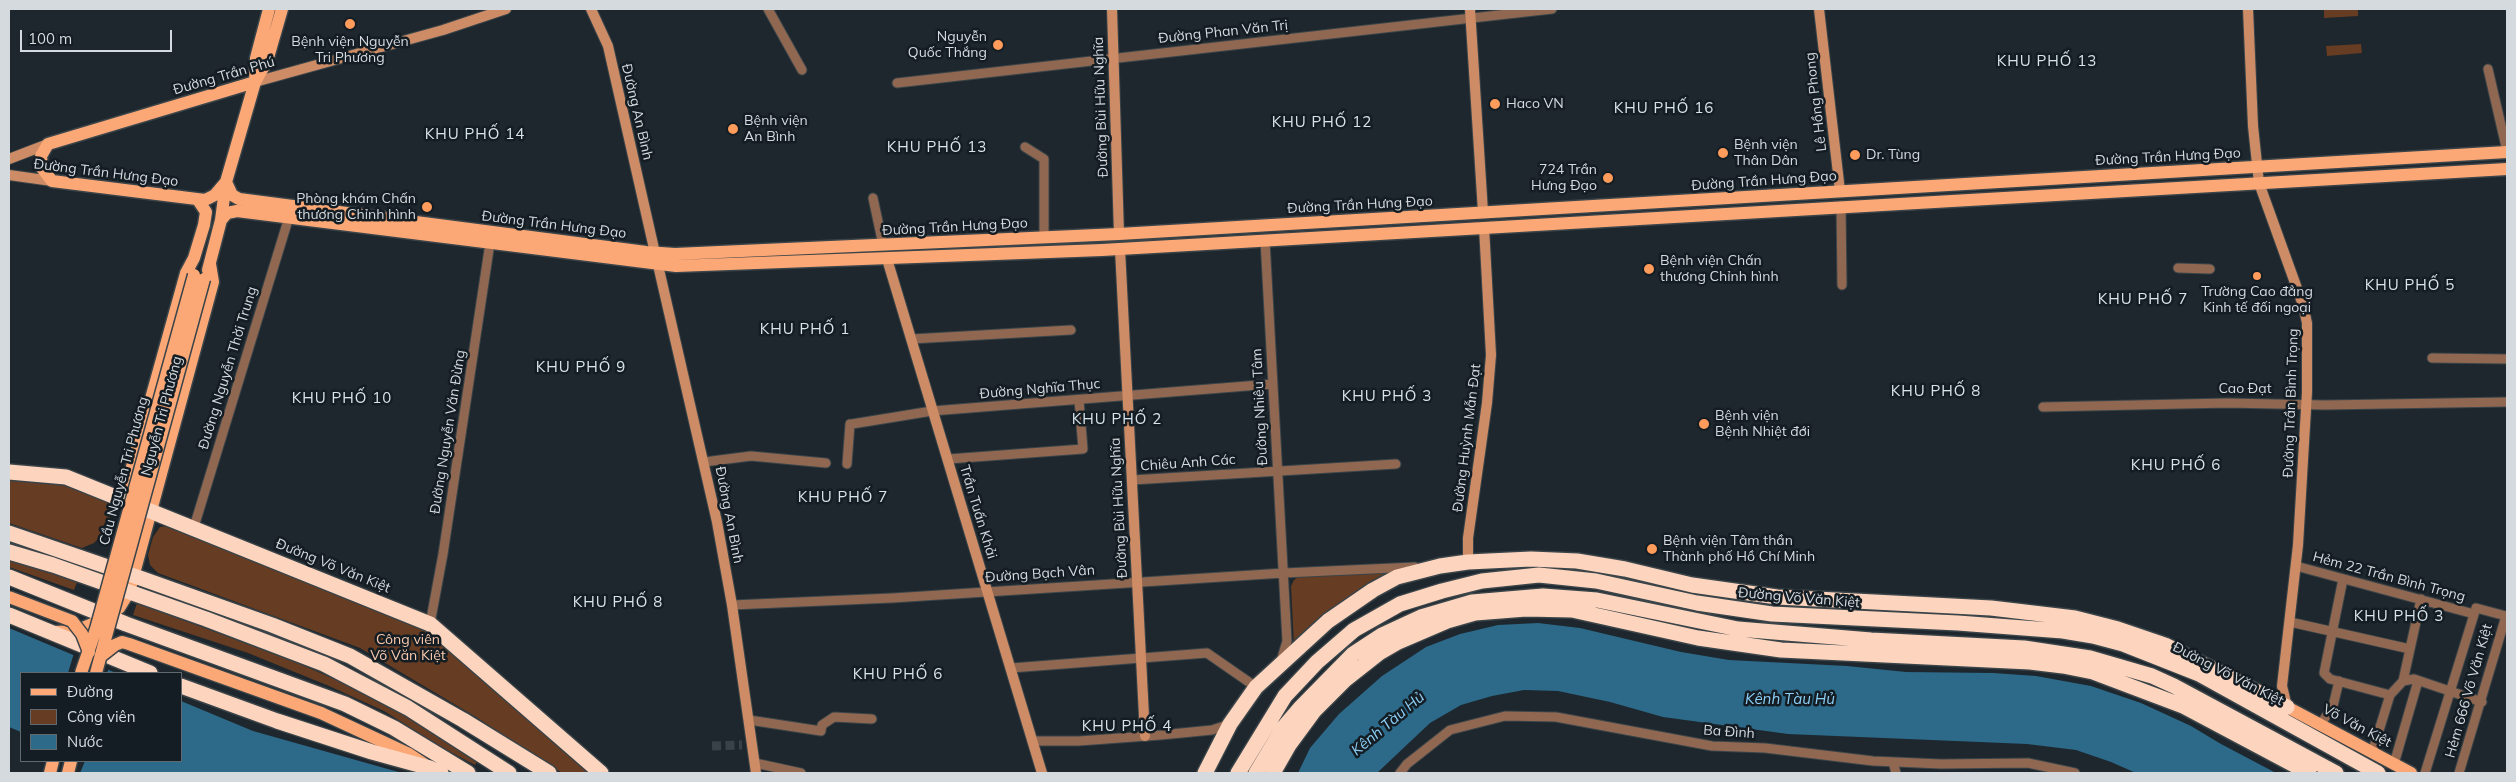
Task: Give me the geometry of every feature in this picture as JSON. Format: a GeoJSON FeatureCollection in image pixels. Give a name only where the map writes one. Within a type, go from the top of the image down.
{"type":"FeatureCollection","features":[{"type":"Feature","properties":{"kind":"highway","name":"Đường Võ Văn Kiệt"},"geometry":{"type":"LineString","coordinates":[[9,472],[66,477],[194,527],[430,624],[601,773]]}},
{"type":"Feature","properties":{"kind":"highway"},"geometry":{"type":"LineString","coordinates":[[9,533],[272,625],[350,656],[463,720],[549,773]]}},
{"type":"Feature","properties":{"kind":"highway"},"geometry":{"type":"LineString","coordinates":[[9,552],[129,592],[324,664],[408,708],[509,773]]}},
{"type":"Feature","properties":{"kind":"highway","name":"Đường Võ Văn Kiệt"},"geometry":{"type":"LineString","coordinates":[[1205,773],[1216,736],[1230,724],[1256,687],[1328,621],[1373,590],[1397,577],[1440,566],[1468,562],[1577,561],[1625,569],[1684,583],[1777,597],[1984,607],[2075,618],[2118,629],[2165,645],[2287,707]]}},
{"type":"Feature","properties":{"kind":"highway"},"geometry":{"type":"LineString","coordinates":[[1468,562],[1468,584],[1473,608]]}},
{"type":"Feature","properties":{"kind":"highway","name":"Đường Võ Văn Kiệt"},"geometry":{"type":"LineString","coordinates":[[1238,773],[1285,696],[1317,662],[1354,630],[1400,604],[1468,584],[1539,576],[1568,577],[1697,603],[1772,614],[1958,623],[2063,631],[2093,636],[2131,646],[2199,674],[2378,773]]}},
{"type":"Feature","properties":{"kind":"highway"},"geometry":{"type":"LineString","coordinates":[[9,577],[107,616],[345,704],[394,728],[468,773]]}},
{"type":"Feature","properties":{"kind":"highway"},"geometry":{"type":"LineString","coordinates":[[1272,773],[1289,745],[1314,711],[1362,665],[1398,642],[1473,608],[1517,596],[1569,596],[1597,600],[1738,629],[1871,640],[2024,648],[2090,658],[2136,671],[2174,686],[2313,768],[2336,773]]}},
{"type":"Feature","properties":{"kind":"highway"},"geometry":{"type":"LineString","coordinates":[[1256,773],[1283,728],[1327,678],[1353,654],[1400,626],[1445,608],[1473,608]]}},
{"type":"Feature","properties":{"kind":"highway"},"geometry":{"type":"LineString","coordinates":[[9,615],[148,672]]}},
{"type":"Feature","properties":{"kind":"highway"},"geometry":{"type":"LineString","coordinates":[[182,686],[329,738],[436,771]]}},
{"type":"Feature","properties":{"kind":"main road"},"geometry":{"type":"LineString","coordinates":[[255,82],[256,58],[268,9]]}},
{"type":"Feature","properties":{"kind":"main road"},"geometry":{"type":"LineString","coordinates":[[255,82],[267,60],[282,9]]}},
{"type":"Feature","properties":{"kind":"main road","name":"Đường Trần Phú"},"geometry":{"type":"LineString","coordinates":[[48,144],[255,82]]}},
{"type":"Feature","properties":{"kind":"main road","name":"Nguyễn Tri Phương"},"geometry":{"type":"LineString","coordinates":[[129,592],[213,282],[210,264],[221,220],[226,182],[255,82]]}},
{"type":"Feature","properties":{"kind":"main road"},"geometry":{"type":"LineString","coordinates":[[48,144],[40,161],[45,174],[52,181]]}},
{"type":"Feature","properties":{"kind":"main road","name":"Đường Trần Hưng Đạo"},"geometry":{"type":"LineString","coordinates":[[656,259],[720,253],[1044,238],[1579,208],[2507,152]]}},
{"type":"Feature","properties":{"kind":"main road"},"geometry":{"type":"LineString","coordinates":[[2371,160],[2373,176]]}},
{"type":"Feature","properties":{"kind":"main road","name":"Đường Trần Hưng Đạo"},"geometry":{"type":"LineString","coordinates":[[221,220],[227,213],[237,211],[491,238],[656,259],[887,259],[1120,249],[2005,196],[2507,169]]}},
{"type":"Feature","properties":{"kind":"main road"},"geometry":{"type":"LineString","coordinates":[[2084,177],[2085,192]]}},
{"type":"Feature","properties":{"kind":"main road","name":"Đường Trần Hưng Đạo"},"geometry":{"type":"LineString","coordinates":[[52,181],[198,200]]}},
{"type":"Feature","properties":{"kind":"main road"},"geometry":{"type":"LineString","coordinates":[[2004,181],[2005,196]]}},
{"type":"Feature","properties":{"kind":"main road"},"geometry":{"type":"LineString","coordinates":[[198,200],[212,197],[226,182]]}},
{"type":"Feature","properties":{"kind":"main road","name":"Đường Trần Hưng Đạo"},"geometry":{"type":"LineString","coordinates":[[226,182],[232,195],[239,199],[491,238]]}},
{"type":"Feature","properties":{"kind":"main road"},"geometry":{"type":"LineString","coordinates":[[1840,191],[1841,206]]}},
{"type":"Feature","properties":{"kind":"main road","name":"Nguyễn Tri Phương"},"geometry":{"type":"LineString","coordinates":[[123,499],[186,273],[194,258],[206,212],[198,200]]}},
{"type":"Feature","properties":{"kind":"main road"},"geometry":{"type":"LineString","coordinates":[[1640,204],[1642,218]]}},
{"type":"Feature","properties":{"kind":"main road"},"geometry":{"type":"LineString","coordinates":[[1579,208],[1579,221]]}},
{"type":"Feature","properties":{"kind":"main road"},"geometry":{"type":"LineString","coordinates":[[1482,212],[1484,227]]}},
{"type":"Feature","properties":{"kind":"main road"},"geometry":{"type":"LineString","coordinates":[[1389,218],[1390,232]]}},
{"type":"Feature","properties":{"kind":"main road"},"geometry":{"type":"LineString","coordinates":[[1264,226],[1265,240]]}},
{"type":"Feature","properties":{"kind":"main road"},"geometry":{"type":"LineString","coordinates":[[1119,234],[1120,249]]}},
{"type":"Feature","properties":{"kind":"main road"},"geometry":{"type":"LineString","coordinates":[[883,245],[887,259]]}},
{"type":"Feature","properties":{"kind":"main road","name":"Nguyễn Tri Phương"},"geometry":{"type":"LineString","coordinates":[[194,258],[199,277]]}},
{"type":"Feature","properties":{"kind":"main road","name":"Nguyễn Tri Phương"},"geometry":{"type":"LineString","coordinates":[[199,277],[210,264]]}},
{"type":"Feature","properties":{"kind":"main road","name":"Cầu Nguyễn Tri Phương"},"geometry":{"type":"LineString","coordinates":[[96,672],[95,654],[199,277]]}},
{"type":"Feature","properties":{"kind":"main road"},"geometry":{"type":"LineString","coordinates":[[130,473],[160,483]]}},
{"type":"Feature","properties":{"kind":"main road"},"geometry":{"type":"LineString","coordinates":[[50,632],[75,631],[107,616],[124,602],[129,592]]}},
{"type":"Feature","properties":{"kind":"main road"},"geometry":{"type":"LineString","coordinates":[[9,597],[72,621],[95,654],[122,642],[143,648],[321,713],[409,754],[436,771]]}},
{"type":"Feature","properties":{"kind":"main road","name":"Cầu Nguyễn Tri Phương"},"geometry":{"type":"LineString","coordinates":[[82,672],[95,654]]}},
{"type":"Feature","properties":{"kind":"main road","name":"Võ Văn Kiệt"},"geometry":{"type":"LineString","coordinates":[[2287,707],[2411,773]]}},
{"type":"Feature","properties":{"kind":"street","name":"Đường Trần Phú"},"geometry":{"type":"LineString","coordinates":[[255,82],[443,30],[506,9]]}},
{"type":"Feature","properties":{"kind":"street","name":"Đường An Bình"},"geometry":{"type":"LineString","coordinates":[[591,9],[608,46],[704,462],[732,605],[756,768]]}},
{"type":"Feature","properties":{"kind":"street"},"geometry":{"type":"LineString","coordinates":[[768,9],[802,70]]}},
{"type":"Feature","properties":{"kind":"street","name":"Đường Bùi Hữu Nghĩa"},"geometry":{"type":"LineString","coordinates":[[1112,9],[1119,234]]}},
{"type":"Feature","properties":{"kind":"street","name":"Đường Phan Văn Trị"},"geometry":{"type":"LineString","coordinates":[[897,83],[1470,14],[1552,9]]}},
{"type":"Feature","properties":{"kind":"street","name":"Lê Hồng Phong"},"geometry":{"type":"LineString","coordinates":[[1819,9],[1840,191]]}},
{"type":"Feature","properties":{"kind":"street","name":"Đường Trần Bình Trọng"},"geometry":{"type":"LineString","coordinates":[[2248,9],[2259,182],[2306,314],[2307,404],[2296,566],[2282,686],[2287,707]]}},
{"type":"Feature","properties":{"kind":"street"},"geometry":{"type":"LineString","coordinates":[[1470,14],[1482,212]]}},
{"type":"Feature","properties":{"kind":"street"},"geometry":{"type":"LineString","coordinates":[[2488,69],[2507,152]]}},
{"type":"Feature","properties":{"kind":"street","name":"Đường Trần Phú"},"geometry":{"type":"LineString","coordinates":[[9,159],[48,144]]}},
{"type":"Feature","properties":{"kind":"street"},"geometry":{"type":"LineString","coordinates":[[1025,147],[1044,159],[1044,238]]}},
{"type":"Feature","properties":{"kind":"street","name":"Đường Trần Hưng Đạo"},"geometry":{"type":"LineString","coordinates":[[9,176],[52,181]]}},
{"type":"Feature","properties":{"kind":"street"},"geometry":{"type":"LineString","coordinates":[[873,198],[883,245]]}},
{"type":"Feature","properties":{"kind":"street"},"geometry":{"type":"LineString","coordinates":[[1841,206],[1842,285]]}},
{"type":"Feature","properties":{"kind":"street","name":"Đường Nguyễn Thời Trung"},"geometry":{"type":"LineString","coordinates":[[194,527],[289,217]]}},
{"type":"Feature","properties":{"kind":"street","name":"Đường Huỳnh Mẫn Đạt"},"geometry":{"type":"LineString","coordinates":[[1468,562],[1468,538],[1487,403],[1491,354],[1484,227]]}},
{"type":"Feature","properties":{"kind":"street","name":"Đường Nguyễn Văn Đừng"},"geometry":{"type":"LineString","coordinates":[[430,624],[491,238]]}},
{"type":"Feature","properties":{"kind":"street","name":"Đường Nhiêu Tâm"},"geometry":{"type":"LineString","coordinates":[[1265,240],[1284,573],[1286,641],[1280,664]]}},
{"type":"Feature","properties":{"kind":"street","name":"Đường Bùi Hữu Nghĩa"},"geometry":{"type":"LineString","coordinates":[[1120,249],[1146,736]]}},
{"type":"Feature","properties":{"kind":"street","name":"Trần Tuấn Khải"},"geometry":{"type":"LineString","coordinates":[[887,259],[1042,773]]}},
{"type":"Feature","properties":{"kind":"street"},"geometry":{"type":"LineString","coordinates":[[2178,268],[2210,269]]}},
{"type":"Feature","properties":{"kind":"street"},"geometry":{"type":"LineString","coordinates":[[911,339],[1071,330]]}},
{"type":"Feature","properties":{"kind":"street"},"geometry":{"type":"LineString","coordinates":[[2432,358],[2507,359]]}},
{"type":"Feature","properties":{"kind":"street","name":"Đường Nghĩa Thục"},"geometry":{"type":"LineString","coordinates":[[847,464],[850,424],[932,411],[1272,384]]}},
{"type":"Feature","properties":{"kind":"street"},"geometry":{"type":"LineString","coordinates":[[948,459],[1083,449],[1079,400]]}},
{"type":"Feature","properties":{"kind":"street","name":"Cao Đạt"},"geometry":{"type":"LineString","coordinates":[[2043,408],[2227,403],[2507,402]]}},
{"type":"Feature","properties":{"kind":"street"},"geometry":{"type":"LineString","coordinates":[[704,462],[751,456],[826,463]]}},
{"type":"Feature","properties":{"kind":"street","name":"Chiêu Anh Các"},"geometry":{"type":"LineString","coordinates":[[1132,480],[1396,464]]}},
{"type":"Feature","properties":{"kind":"street","name":"Đường Bạch Vân"},"geometry":{"type":"LineString","coordinates":[[732,605],[1284,573],[1440,566]]}},
{"type":"Feature","properties":{"kind":"street","name":"Hẻm 22 Trần Bình Trọng"},"geometry":{"type":"LineString","coordinates":[[2296,566],[2421,600],[2506,616]]}},
{"type":"Feature","properties":{"kind":"street"},"geometry":{"type":"LineString","coordinates":[[2343,579],[2324,673],[2330,679],[2390,695]]}},
{"type":"Feature","properties":{"kind":"street"},"geometry":{"type":"LineString","coordinates":[[2372,753],[2390,695],[2403,681],[2421,600]]}},
{"type":"Feature","properties":{"kind":"street"},"geometry":{"type":"LineString","coordinates":[[2425,773],[2475,611]]}},
{"type":"Feature","properties":{"kind":"street","name":"Hẻm 666 Võ Văn Kiệt"},"geometry":{"type":"LineString","coordinates":[[2460,773],[2506,616]]}},
{"type":"Feature","properties":{"kind":"street"},"geometry":{"type":"LineString","coordinates":[[2290,622],[2410,649]]}},
{"type":"Feature","properties":{"kind":"street"},"geometry":{"type":"LineString","coordinates":[[1011,668],[1207,653],[1256,687]]}},
{"type":"Feature","properties":{"kind":"street"},"geometry":{"type":"LineString","coordinates":[[2320,725],[2333,706],[2339,681]]}},
{"type":"Feature","properties":{"kind":"street"},"geometry":{"type":"LineString","coordinates":[[2403,681],[2418,681],[2482,702]]}},
{"type":"Feature","properties":{"kind":"street"},"geometry":{"type":"LineString","coordinates":[[2394,764],[2418,681]]}},
{"type":"Feature","properties":{"kind":"street"},"geometry":{"type":"LineString","coordinates":[[2267,696],[2282,686]]}},
{"type":"Feature","properties":{"kind":"street","name":"Ba Đình"},"geometry":{"type":"LineString","coordinates":[[1400,773],[1407,764],[1450,730],[1505,716],[1556,718],[1712,746],[1765,748],[1893,762],[2028,763],[2075,773]]}},
{"type":"Feature","properties":{"kind":"street"},"geometry":{"type":"LineString","coordinates":[[749,720],[821,732],[822,725],[834,717],[872,719]]}},
{"type":"Feature","properties":{"kind":"street"},"geometry":{"type":"LineString","coordinates":[[1032,741],[1079,741],[1146,736],[1216,736]]}},
{"type":"Feature","properties":{"kind":"street"},"geometry":{"type":"LineString","coordinates":[[1893,762],[1896,773]]}},
{"type":"Feature","properties":{"kind":"street"},"geometry":{"type":"LineString","coordinates":[[756,768],[801,773]]}},
{"type":"Feature","properties":{"kind":"green space"},"geometry":{"type":"Polygon","coordinates":[[[2324,9],[2358,9],[2358,16],[2324,18],[2324,9]]]}},
{"type":"Feature","properties":{"kind":"green space"},"geometry":{"type":"Polygon","coordinates":[[[2361,44],[2362,53],[2327,56],[2326,46],[2361,44]]]}},
{"type":"Feature","properties":{"kind":"green space"},"geometry":{"type":"Polygon","coordinates":[[[9,480],[69,486],[96,496],[107,502],[111,510],[108,528],[94,543],[82,548],[9,523],[9,480]]]}},
{"type":"Feature","properties":{"kind":"green space","name":"Công viên Võ Văn Kiệt"},"geometry":{"type":"Polygon","coordinates":[[[170,526],[424,628],[590,773],[562,773],[476,717],[360,648],[158,573],[150,565],[148,555],[153,537],[160,527],[170,526]]]}},
{"type":"Feature","properties":{"kind":"green space"},"geometry":{"type":"Polygon","coordinates":[[[9,559],[77,582],[74,590],[9,567],[9,559]]]}},
{"type":"Feature","properties":{"kind":"green space"},"geometry":{"type":"Polygon","coordinates":[[[1393,572],[1294,645],[1291,586],[1298,577],[1393,572]]]}},
{"type":"Feature","properties":{"kind":"green space"},"geometry":{"type":"Polygon","coordinates":[[[137,603],[293,661],[373,696],[478,760],[475,765],[443,748],[384,711],[329,686],[248,653],[133,615],[137,603]]]}},
{"type":"Feature","properties":{"kind":"water","name":"Kênh Tàu Hủ"},"geometry":{"type":"Polygon","coordinates":[[[1538,623],[1580,628],[1681,652],[1729,660],[1847,666],[1906,672],[1993,673],[2036,676],[2091,686],[2141,703],[2191,726],[2276,773],[2136,773],[2076,750],[2027,744],[1788,734],[1663,717],[1610,702],[1558,691],[1524,690],[1492,696],[1461,705],[1430,723],[1377,773],[1298,773],[1310,748],[1339,714],[1382,676],[1426,647],[1460,634],[1498,625],[1538,623]]]}},
{"type":"Feature","properties":{"kind":"water"},"geometry":{"type":"Polygon","coordinates":[[[9,628],[114,672],[20,672],[20,732],[9,727],[9,628]]]}},
{"type":"Feature","properties":{"kind":"water"},"geometry":{"type":"Polygon","coordinates":[[[182,701],[253,731],[402,773],[80,773],[85,762],[182,762],[182,701]]]}},
{"type":"Feature","properties":{"kind":"pier"},"geometry":{"type":"Polygon","coordinates":[[[74,653],[109,668],[107,672],[68,672],[74,653]]]}},
{"type":"Feature","properties":{"kind":"tunnel"},"geometry":{"type":"LineString","coordinates":[[712,746],[742,745]]}},
{"type":"Feature","properties":{"kind":"place","name":"Bệnh viện Nguyễn Tri Phương"},"geometry":{"type":"Point","coordinates":[350,24]}},
{"type":"Feature","properties":{"kind":"place","name":"Nguyễn Quốc Thắng"},"geometry":{"type":"Point","coordinates":[998,45]}},
{"type":"Feature","properties":{"kind":"place","name":"Haco VN"},"geometry":{"type":"Point","coordinates":[1495,104]}},
{"type":"Feature","properties":{"kind":"place","name":"Bệnh viện An Bình"},"geometry":{"type":"Point","coordinates":[733,129]}},
{"type":"Feature","properties":{"kind":"place","name":"Bệnh viện Thân Dân"},"geometry":{"type":"Point","coordinates":[1723,153]}},
{"type":"Feature","properties":{"kind":"place","name":"Dr. Tùng"},"geometry":{"type":"Point","coordinates":[1855,155]}},
{"type":"Feature","properties":{"kind":"place","name":"724 Trần Hưng Đạo"},"geometry":{"type":"Point","coordinates":[1608,178]}},
{"type":"Feature","properties":{"kind":"place","name":"Phòng khám Chấn thương Chỉnh hình"},"geometry":{"type":"Point","coordinates":[427,207]}},
{"type":"Feature","properties":{"kind":"place","name":"Bệnh viện Chấn thương Chỉnh hình"},"geometry":{"type":"Point","coordinates":[1649,269]}},
{"type":"Feature","properties":{"kind":"place","name":"Trường Cao đẳng Kinh tế đối ngoại"},"geometry":{"type":"Point","coordinates":[2257,276]}},
{"type":"Feature","properties":{"kind":"place","name":"Bệnh viện Bệnh Nhiệt đới"},"geometry":{"type":"Point","coordinates":[1704,424]}},
{"type":"Feature","properties":{"kind":"place","name":"Bệnh viện Tâm thần Thành phố Hồ Chí Minh"},"geometry":{"type":"Point","coordinates":[1652,549]}},
{"type":"Feature","properties":{"kind":"district","name":"KHU PHỐ 13"},"geometry":{"type":"Point","coordinates":[2047,61]}},
{"type":"Feature","properties":{"kind":"district","name":"KHU PHỐ 16"},"geometry":{"type":"Point","coordinates":[1664,108]}},
{"type":"Feature","properties":{"kind":"district","name":"KHU PHỐ 12"},"geometry":{"type":"Point","coordinates":[1322,122]}},
{"type":"Feature","properties":{"kind":"district","name":"KHU PHỐ 14"},"geometry":{"type":"Point","coordinates":[475,134]}},
{"type":"Feature","properties":{"kind":"district","name":"KHU PHỐ 13"},"geometry":{"type":"Point","coordinates":[937,147]}},
{"type":"Feature","properties":{"kind":"district","name":"KHU PHỐ 5"},"geometry":{"type":"Point","coordinates":[2410,285]}},
{"type":"Feature","properties":{"kind":"district","name":"KHU PHỐ 7"},"geometry":{"type":"Point","coordinates":[2143,299]}},
{"type":"Feature","properties":{"kind":"district","name":"KHU PHỐ 1"},"geometry":{"type":"Point","coordinates":[805,329]}},
{"type":"Feature","properties":{"kind":"district","name":"KHU PHỐ 9"},"geometry":{"type":"Point","coordinates":[581,367]}},
{"type":"Feature","properties":{"kind":"district","name":"KHU PHỐ 8"},"geometry":{"type":"Point","coordinates":[1936,391]}},
{"type":"Feature","properties":{"kind":"district","name":"KHU PHỐ 3"},"geometry":{"type":"Point","coordinates":[1387,396]}},
{"type":"Feature","properties":{"kind":"district","name":"KHU PHỐ 10"},"geometry":{"type":"Point","coordinates":[342,398]}},
{"type":"Feature","properties":{"kind":"district","name":"KHU PHỐ 2"},"geometry":{"type":"Point","coordinates":[1117,419]}},
{"type":"Feature","properties":{"kind":"district","name":"KHU PHỐ 6"},"geometry":{"type":"Point","coordinates":[2176,465]}},
{"type":"Feature","properties":{"kind":"district","name":"KHU PHỐ 7"},"geometry":{"type":"Point","coordinates":[843,497]}},
{"type":"Feature","properties":{"kind":"district","name":"KHU PHỐ 8"},"geometry":{"type":"Point","coordinates":[618,602]}},
{"type":"Feature","properties":{"kind":"district","name":"KHU PHỐ 3"},"geometry":{"type":"Point","coordinates":[2399,616]}},
{"type":"Feature","properties":{"kind":"district","name":"KHU PHỐ 6"},"geometry":{"type":"Point","coordinates":[898,674]}},
{"type":"Feature","properties":{"kind":"district","name":"KHU PHỐ 4"},"geometry":{"type":"Point","coordinates":[1127,726]}}]}
